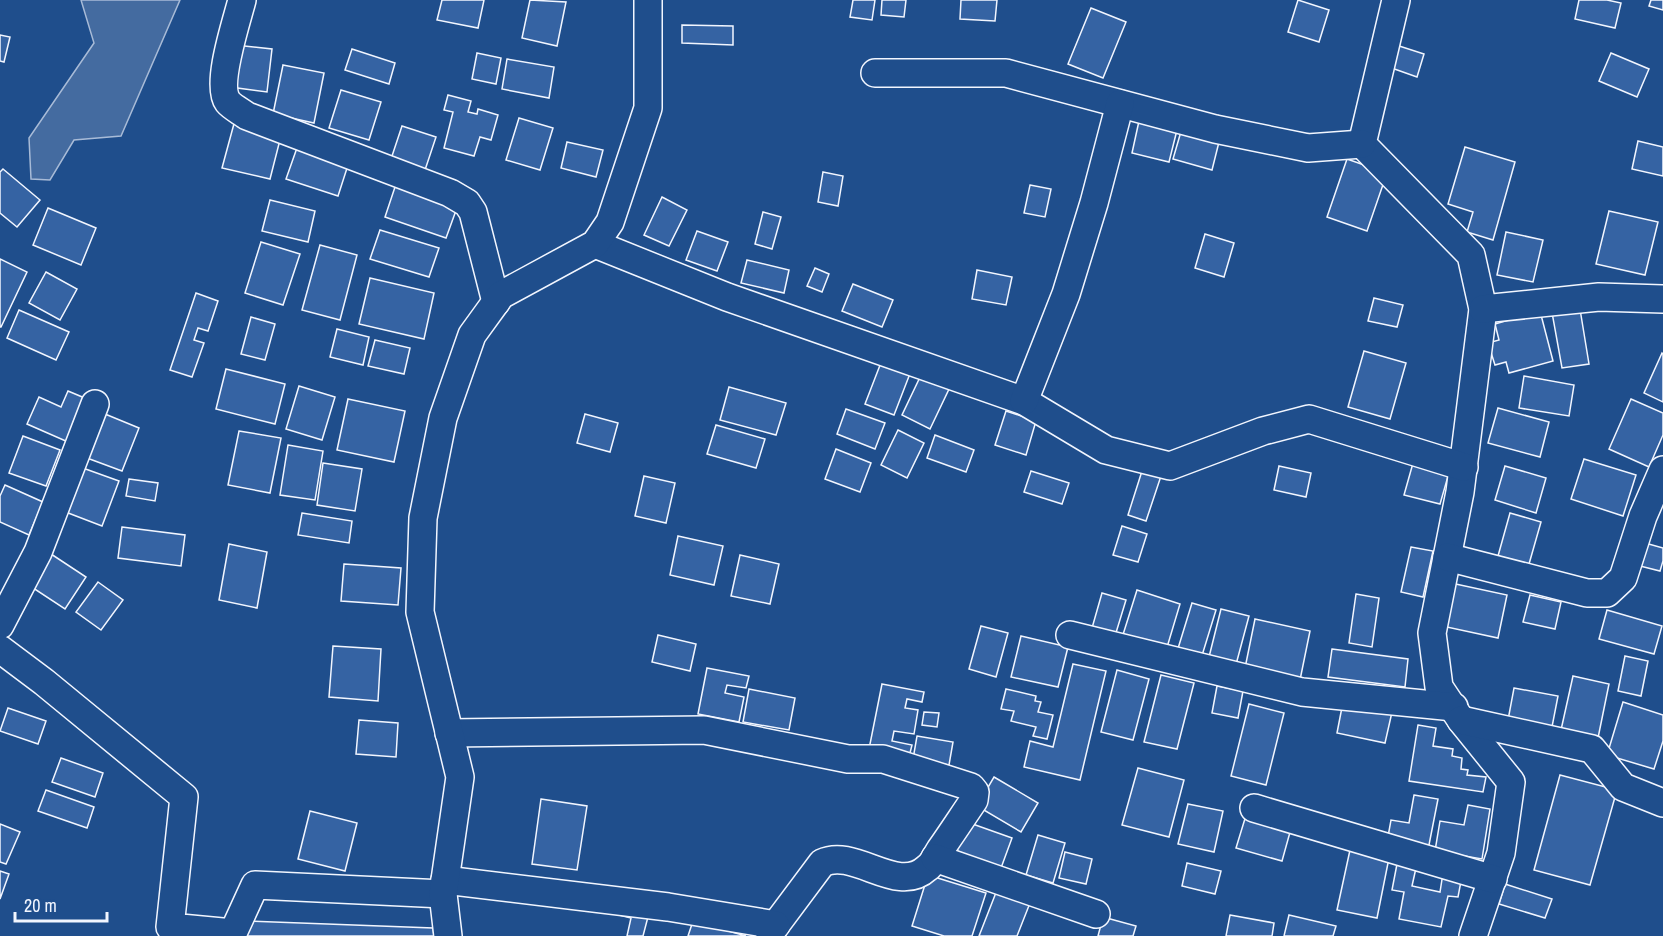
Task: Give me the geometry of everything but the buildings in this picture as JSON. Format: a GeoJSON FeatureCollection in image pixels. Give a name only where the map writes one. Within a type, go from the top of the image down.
{"type":"FeatureCollection","features":[{"type":"Feature","properties":{"kind":"street"},"geometry":{"type":"LineString","coordinates":[[242,0],[228,52],[223,86],[227,101],[247,116],[450,193],[467,203],[473,212],[496,302]]}},
{"type":"Feature","properties":{"kind":"street"},"geometry":{"type":"LineString","coordinates":[[448,936],[444,887],[460,777],[420,612],[423,518],[443,418],[472,335],[501,295],[595,244],[610,222],[648,108],[648,0]]}},
{"type":"Feature","properties":{"kind":"street"},"geometry":{"type":"LineString","coordinates":[[1362,144],[1396,0]]}},
{"type":"Feature","properties":{"kind":"street"},"geometry":{"type":"LineString","coordinates":[[875,73],[1006,73],[1215,129],[1308,148],[1362,144],[1471,255],[1483,309],[1464,467],[1432,633],[1439,687],[1511,782],[1501,853],[1473,936]]}},
{"type":"Feature","properties":{"kind":"street"},"geometry":{"type":"LineString","coordinates":[[1024,401],[1066,294],[1120,104]]}},
{"type":"Feature","properties":{"kind":"street"},"geometry":{"type":"LineString","coordinates":[[595,244],[727,297],[1024,401],[1106,450],[1170,466],[1263,431],[1310,419],[1464,467]]}},
{"type":"Feature","properties":{"kind":"street"},"geometry":{"type":"LineString","coordinates":[[1483,309],[1599,297],[1663,299]]}},
{"type":"Feature","properties":{"kind":"street"},"geometry":{"type":"LineString","coordinates":[[0,625],[38,552],[95,404]]}},
{"type":"Feature","properties":{"kind":"street"},"geometry":{"type":"LineString","coordinates":[[1447,557],[1587,593],[1607,593],[1623,578],[1643,516],[1660,484]]}},
{"type":"Feature","properties":{"kind":"street"},"geometry":{"type":"LineString","coordinates":[[1070,635],[1302,692],[1458,713],[1592,749],[1623,787],[1663,803]]}},
{"type":"Feature","properties":{"kind":"street"},"geometry":{"type":"LineString","coordinates":[[0,649],[44,682],[184,797],[170,927],[205,933],[232,933],[255,885],[444,887],[668,908],[773,930],[822,863],[831,859],[844,860],[901,877],[916,876],[928,868],[974,800],[975,792],[971,787],[892,761],[848,759],[704,730],[450,733]]}},
{"type":"Feature","properties":{"kind":"street"},"geometry":{"type":"LineString","coordinates":[[1254,808],[1492,879]]}},
{"type":"Feature","properties":{"kind":"street"},"geometry":{"type":"LineString","coordinates":[[934,858],[1096,914]]}},
{"type":"Feature","properties":{"kind":"water"},"geometry":{"type":"Polygon","coordinates":[[[81,0],[180,0],[121,136],[74,140],[50,180],[31,179],[29,138],[94,43],[81,0]]]}}]}
